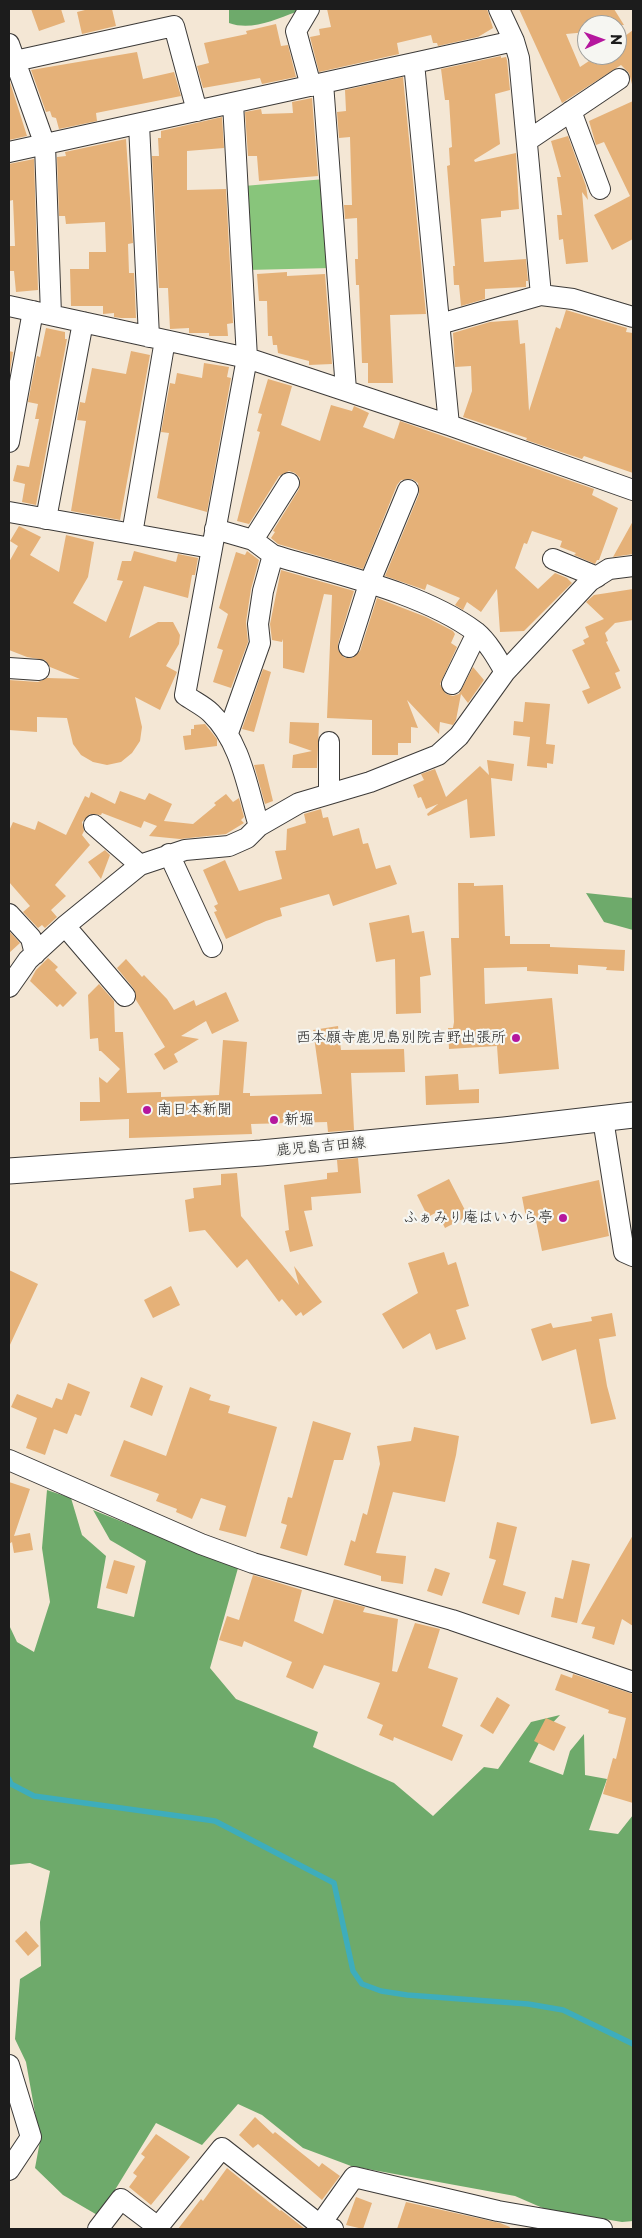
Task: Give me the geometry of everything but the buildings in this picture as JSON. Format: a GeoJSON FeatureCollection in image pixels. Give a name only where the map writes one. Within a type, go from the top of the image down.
{"type":"FeatureCollection","features":[{"type":"Feature","properties":{"kind":"main road","name":"鹿児島吉田線"},"geometry":{"type":"LineString","coordinates":[[9,1171],[261,1153],[633,1115]]}},
{"type":"Feature","properties":{"kind":"street"},"geometry":{"type":"LineString","coordinates":[[310,9],[296,31],[317,85],[346,390]]}},
{"type":"Feature","properties":{"kind":"street"},"geometry":{"type":"LineString","coordinates":[[499,9],[514,41],[519,58],[541,295]]}},
{"type":"Feature","properties":{"kind":"street"},"geometry":{"type":"LineString","coordinates":[[9,442],[42,313],[45,145],[12,52],[174,26],[197,111]]}},
{"type":"Feature","properties":{"kind":"street"},"geometry":{"type":"LineString","coordinates":[[9,152],[514,41]]}},
{"type":"Feature","properties":{"kind":"street"},"geometry":{"type":"LineString","coordinates":[[414,63],[449,425]]}},
{"type":"Feature","properties":{"kind":"street"},"geometry":{"type":"LineString","coordinates":[[527,141],[619,79]]}},
{"type":"Feature","properties":{"kind":"street"},"geometry":{"type":"LineString","coordinates":[[233,103],[247,358],[185,695],[210,712],[228,733],[238,754],[259,826]]}},
{"type":"Feature","properties":{"kind":"street"},"geometry":{"type":"LineString","coordinates":[[571,110],[600,189]]}},
{"type":"Feature","properties":{"kind":"street"},"geometry":{"type":"LineString","coordinates":[[132,534],[157,338],[139,124]]}},
{"type":"Feature","properties":{"kind":"street"},"geometry":{"type":"LineString","coordinates":[[440,324],[541,295],[573,299],[633,317]]}},
{"type":"Feature","properties":{"kind":"street"},"geometry":{"type":"LineString","coordinates":[[9,306],[247,358],[449,425],[633,490]]}},
{"type":"Feature","properties":{"kind":"street"},"geometry":{"type":"LineString","coordinates":[[46,519],[83,322]]}},
{"type":"Feature","properties":{"kind":"street"},"geometry":{"type":"LineString","coordinates":[[253,540],[289,483]]}},
{"type":"Feature","properties":{"kind":"street"},"geometry":{"type":"LineString","coordinates":[[349,647],[369,584],[408,490]]}},
{"type":"Feature","properties":{"kind":"street"},"geometry":{"type":"LineString","coordinates":[[9,512],[132,534],[253,540],[273,554],[435,607],[477,633],[494,653],[505,672]]}},
{"type":"Feature","properties":{"kind":"street"},"geometry":{"type":"LineString","coordinates":[[228,733],[260,643],[258,624],[262,591],[273,554]]}},
{"type":"Feature","properties":{"kind":"street"},"geometry":{"type":"LineString","coordinates":[[553,559],[597,577]]}},
{"type":"Feature","properties":{"kind":"street"},"geometry":{"type":"LineString","coordinates":[[9,987],[35,954],[65,926],[140,865],[184,850],[229,846],[247,838],[259,826],[299,803],[370,782],[438,755],[459,736],[505,672],[590,582],[609,569],[633,566]]}},
{"type":"Feature","properties":{"kind":"street"},"geometry":{"type":"LineString","coordinates":[[452,684],[477,633]]}},
{"type":"Feature","properties":{"kind":"street"},"geometry":{"type":"LineString","coordinates":[[9,668],[38,670]]}},
{"type":"Feature","properties":{"kind":"street"},"geometry":{"type":"LineString","coordinates":[[329,742],[329,794]]}},
{"type":"Feature","properties":{"kind":"street"},"geometry":{"type":"LineString","coordinates":[[94,825],[140,865]]}},
{"type":"Feature","properties":{"kind":"street"},"geometry":{"type":"LineString","coordinates":[[169,854],[212,948]]}},
{"type":"Feature","properties":{"kind":"street"},"geometry":{"type":"LineString","coordinates":[[9,914],[31,938],[35,954]]}},
{"type":"Feature","properties":{"kind":"street"},"geometry":{"type":"LineString","coordinates":[[65,926],[125,996]]}},
{"type":"Feature","properties":{"kind":"street"},"geometry":{"type":"LineString","coordinates":[[603,1119],[624,1252],[633,1256]]}},
{"type":"Feature","properties":{"kind":"street"},"geometry":{"type":"LineString","coordinates":[[9,1460],[201,1544],[253,1563],[452,1620],[633,1682]]}},
{"type":"Feature","properties":{"kind":"street"},"geometry":{"type":"LineString","coordinates":[[9,2065],[31,2137],[9,2170]]}},
{"type":"Feature","properties":{"kind":"street"},"geometry":{"type":"LineString","coordinates":[[98,2229],[121,2199],[160,2228],[222,2148],[323,2228],[354,2177],[498,2211],[602,2229]]}},
{"type":"Feature","properties":{"kind":"green space"},"geometry":{"type":"Polygon","coordinates":[[[229,9],[298,9],[296,12],[271,21],[246,26],[229,23],[229,9]]]}},
{"type":"Feature","properties":{"kind":"green space"},"geometry":{"type":"Polygon","coordinates":[[[325,179],[331,268],[247,270],[244,186],[325,179]]]}},
{"type":"Feature","properties":{"kind":"green space"},"geometry":{"type":"Polygon","coordinates":[[[586,893],[633,898],[633,930],[604,922],[586,893]]]}},
{"type":"Feature","properties":{"kind":"green space"},"geometry":{"type":"Polygon","coordinates":[[[47,1490],[71,1498],[82,1535],[106,1556],[97,1608],[134,1617],[146,1561],[110,1540],[93,1510],[238,1568],[210,1668],[236,1699],[318,1732],[313,1747],[394,1783],[433,1816],[484,1767],[498,1769],[531,1722],[560,1715],[545,1731],[529,1762],[563,1775],[570,1751],[584,1734],[585,1775],[607,1779],[589,1830],[618,1834],[633,1815],[633,2221],[622,2222],[545,2209],[515,2196],[351,2166],[303,2148],[262,2115],[238,2104],[202,2145],[156,2123],[99,2216],[63,2195],[35,2168],[40,2141],[26,2062],[15,2039],[20,1979],[41,1966],[40,1922],[50,1871],[30,1863],[9,1865],[9,1625],[17,1642],[34,1652],[50,1602],[42,1548],[47,1490]]]}},
{"type":"Feature","properties":{"kind":"waterway"},"geometry":{"type":"LineString","coordinates":[[9,1779],[11,1784],[34,1796],[215,1821],[334,1883],[353,1971],[362,1984],[381,1991],[407,1995],[528,2004],[563,2010],[633,2044]]}},
{"type":"Feature","properties":{"kind":"place","name":"西本願寺鹿児島別院吉野出張所"},"geometry":{"type":"Point","coordinates":[516,1038]}},
{"type":"Feature","properties":{"kind":"place","name":"南日本新聞"},"geometry":{"type":"Point","coordinates":[147,1110]}},
{"type":"Feature","properties":{"kind":"place","name":"新堀"},"geometry":{"type":"Point","coordinates":[274,1120]}},
{"type":"Feature","properties":{"kind":"place","name":"ふぁみり庵はいから亭"},"geometry":{"type":"Point","coordinates":[563,1218]}}]}
